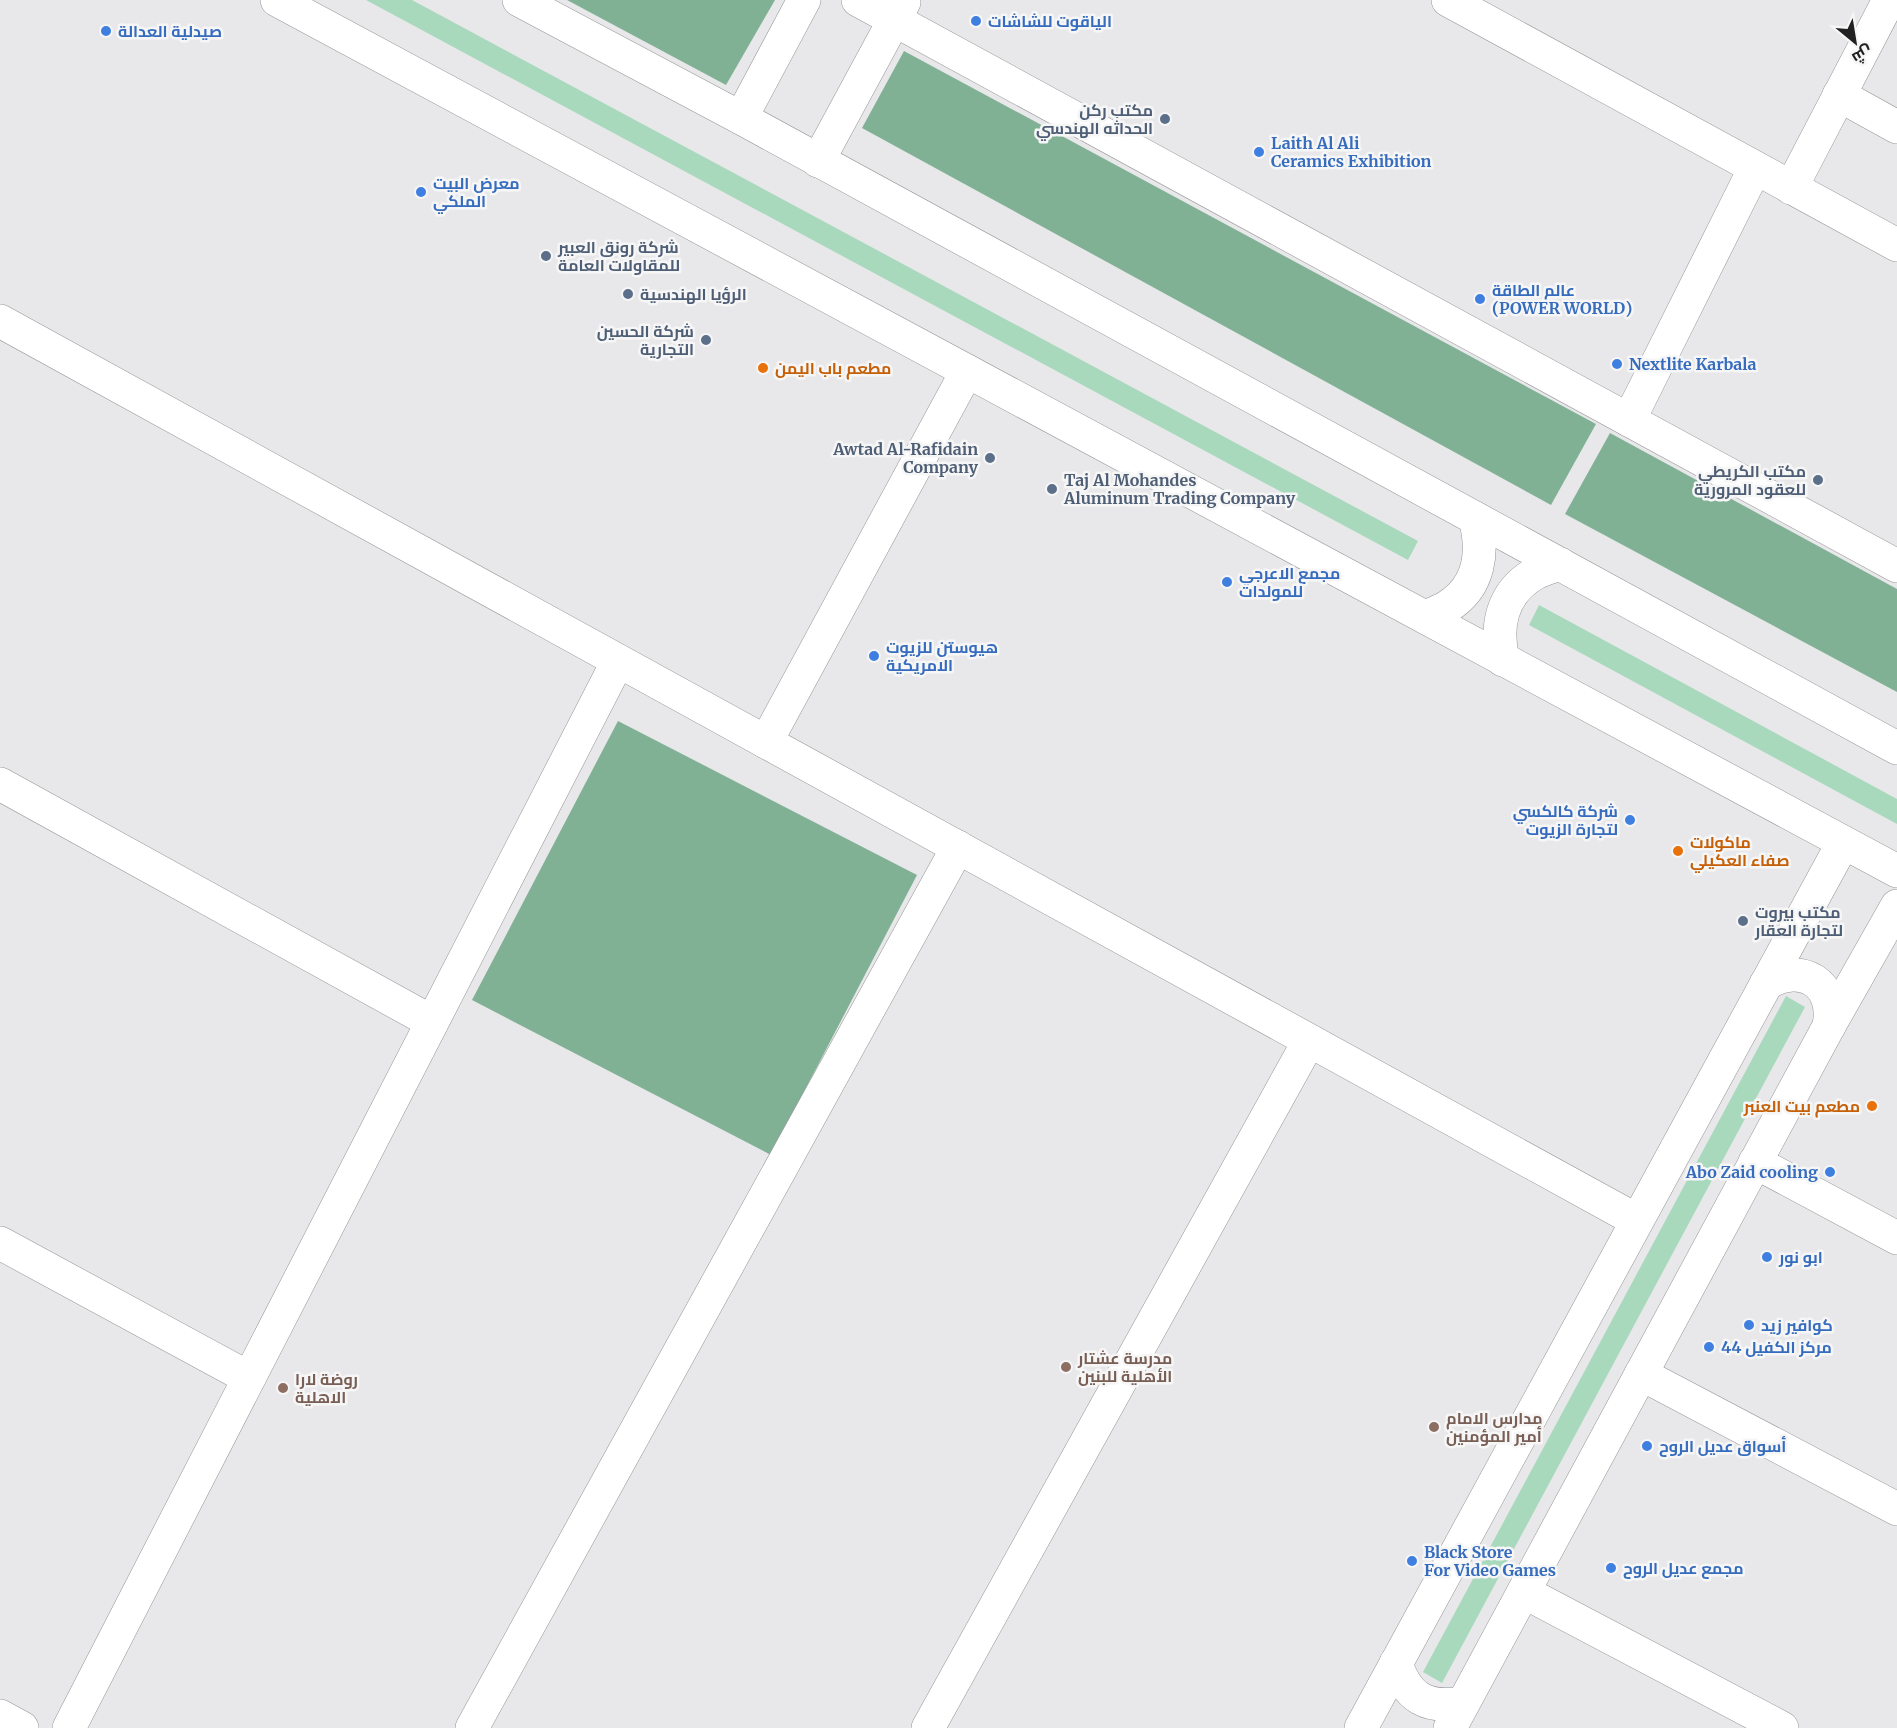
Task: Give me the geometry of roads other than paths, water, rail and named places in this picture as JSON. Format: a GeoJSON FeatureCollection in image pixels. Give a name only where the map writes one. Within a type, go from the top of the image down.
{"type":"FeatureCollection","features":[{"type":"Feature","properties":{"kind":"street"},"geometry":{"type":"LineString","coordinates":[[277,0],[1897,871]]}},
{"type":"Feature","properties":{"kind":"street"},"geometry":{"type":"LineString","coordinates":[[519,0],[741,118],[1897,747]]}},
{"type":"Feature","properties":{"kind":"street"},"geometry":{"type":"LineString","coordinates":[[741,118],[804,0]]}},
{"type":"Feature","properties":{"kind":"street"},"geometry":{"type":"LineString","coordinates":[[858,0],[900,10],[1629,420],[1897,566]]}},
{"type":"Feature","properties":{"kind":"street"},"geometry":{"type":"LineString","coordinates":[[1448,0],[1897,245]]}},
{"type":"Feature","properties":{"kind":"street"},"geometry":{"type":"LineString","coordinates":[[1791,188],[1889,0]]}},
{"type":"Feature","properties":{"kind":"street"},"geometry":{"type":"LineString","coordinates":[[818,161],[900,10]]}},
{"type":"Feature","properties":{"kind":"street"},"geometry":{"type":"LineString","coordinates":[[1839,95],[1897,127]]}},
{"type":"Feature","properties":{"kind":"street"},"geometry":{"type":"LineString","coordinates":[[1629,420],[1755,168]]}},
{"type":"Feature","properties":{"kind":"street"},"geometry":{"type":"LineString","coordinates":[[0,321],[1636,1220]]}},
{"type":"Feature","properties":{"kind":"street"},"geometry":{"type":"LineString","coordinates":[[766,742],[967,371]]}},
{"type":"Feature","properties":{"kind":"street"},"geometry":{"type":"LineString","coordinates":[[1425,617],[1447,607],[1470,585],[1480,554],[1475,518]]}},
{"type":"Feature","properties":{"kind":"street"},"geometry":{"type":"LineString","coordinates":[[1503,660],[1499,645],[1499,626],[1510,596],[1534,574],[1560,564]]}},
{"type":"Feature","properties":{"kind":"street"},"geometry":{"type":"LineString","coordinates":[[69,1728],[618,661]]}},
{"type":"Feature","properties":{"kind":"street"},"geometry":{"type":"LineString","coordinates":[[0,784],[432,1022]]}},
{"type":"Feature","properties":{"kind":"street"},"geometry":{"type":"LineString","coordinates":[[1361,1728],[1843,843]]}},
{"type":"Feature","properties":{"kind":"street"},"geometry":{"type":"LineString","coordinates":[[472,1728],[958,848]]}},
{"type":"Feature","properties":{"kind":"street"},"geometry":{"type":"LineString","coordinates":[[1396,1663],[1401,1680],[1413,1694],[1428,1702],[1446,1706],[1456,1715],[1829,1026],[1897,906]]}},
{"type":"Feature","properties":{"kind":"street"},"geometry":{"type":"LineString","coordinates":[[1766,984],[1777,977],[1790,974],[1802,975],[1814,980],[1829,1000],[1831,1013],[1829,1026]]}},
{"type":"Feature","properties":{"kind":"street"},"geometry":{"type":"LineString","coordinates":[[928,1728],[1309,1041]]}},
{"type":"Feature","properties":{"kind":"street"},"geometry":{"type":"LineString","coordinates":[[1755,1162],[1897,1238]]}},
{"type":"Feature","properties":{"kind":"street"},"geometry":{"type":"LineString","coordinates":[[0,1244],[249,1378]]}},
{"type":"Feature","properties":{"kind":"street"},"geometry":{"type":"LineString","coordinates":[[1641,1374],[1897,1509]]}},
{"type":"Feature","properties":{"kind":"street"},"geometry":{"type":"LineString","coordinates":[[1524,1592],[1782,1728]]}},
{"type":"Feature","properties":{"kind":"street"},"geometry":{"type":"LineString","coordinates":[[0,1716],[22,1728]]}},
{"type":"Feature","properties":{"kind":"place","name":"الياقوت للشاشات"},"geometry":{"type":"Point","coordinates":[976,21]}},
{"type":"Feature","properties":{"kind":"place","name":"صيدلية العدالة"},"geometry":{"type":"Point","coordinates":[106,31]}},
{"type":"Feature","properties":{"kind":"place","name":"مكتب ركن الحداثه الهندسي"},"geometry":{"type":"Point","coordinates":[1165,119]}},
{"type":"Feature","properties":{"kind":"place","name":"Laith Al Ali Ceramics Exhibition"},"geometry":{"type":"Point","coordinates":[1259,152]}},
{"type":"Feature","properties":{"kind":"place","name":"معرض البيت الملكي"},"geometry":{"type":"Point","coordinates":[421,192]}},
{"type":"Feature","properties":{"kind":"place","name":"شركة رونق العبير للمقاولات العامة"},"geometry":{"type":"Point","coordinates":[546,256]}},
{"type":"Feature","properties":{"kind":"place","name":"الرؤيا الهندسية"},"geometry":{"type":"Point","coordinates":[628,294]}},
{"type":"Feature","properties":{"kind":"place","name":"عالم الطاقة (POWER WORLD)"},"geometry":{"type":"Point","coordinates":[1480,299]}},
{"type":"Feature","properties":{"kind":"place","name":"شركة الحسين التجارية"},"geometry":{"type":"Point","coordinates":[706,340]}},
{"type":"Feature","properties":{"kind":"place","name":"Nextlite Karbala"},"geometry":{"type":"Point","coordinates":[1617,364]}},
{"type":"Feature","properties":{"kind":"place","name":"مطعم باب اليمن"},"geometry":{"type":"Point","coordinates":[763,368]}},
{"type":"Feature","properties":{"kind":"place","name":"Awtad Al-Rafidain Company"},"geometry":{"type":"Point","coordinates":[990,458]}},
{"type":"Feature","properties":{"kind":"place","name":"مكتب الكريطي للعقود المرورية"},"geometry":{"type":"Point","coordinates":[1818,480]}},
{"type":"Feature","properties":{"kind":"place","name":"Taj Al Mohandes Aluminum Trading Company"},"geometry":{"type":"Point","coordinates":[1052,489]}},
{"type":"Feature","properties":{"kind":"place","name":"مجمع الاعرجي للمولدات"},"geometry":{"type":"Point","coordinates":[1227,582]}},
{"type":"Feature","properties":{"kind":"place","name":"هيوستن للزيوت الامريكية"},"geometry":{"type":"Point","coordinates":[874,656]}},
{"type":"Feature","properties":{"kind":"place","name":"شركة كالكسي لتجارة الزيوت"},"geometry":{"type":"Point","coordinates":[1630,820]}},
{"type":"Feature","properties":{"kind":"place","name":"ماكولات صفاء العكيلي"},"geometry":{"type":"Point","coordinates":[1678,851]}},
{"type":"Feature","properties":{"kind":"place","name":"مكتب بيروت لتجارة العقار"},"geometry":{"type":"Point","coordinates":[1743,921]}},
{"type":"Feature","properties":{"kind":"place","name":"مطعم بيت العنبر"},"geometry":{"type":"Point","coordinates":[1872,1106]}},
{"type":"Feature","properties":{"kind":"place","name":"Abo Zaid cooling"},"geometry":{"type":"Point","coordinates":[1830,1172]}},
{"type":"Feature","properties":{"kind":"place","name":"ابو نور"},"geometry":{"type":"Point","coordinates":[1767,1257]}},
{"type":"Feature","properties":{"kind":"place","name":"كوافير زيد"},"geometry":{"type":"Point","coordinates":[1749,1325]}},
{"type":"Feature","properties":{"kind":"place","name":"مركز الكفيل 44"},"geometry":{"type":"Point","coordinates":[1709,1347]}},
{"type":"Feature","properties":{"kind":"place","name":"مدرسة عشتار الأهلية للبنين"},"geometry":{"type":"Point","coordinates":[1066,1367]}},
{"type":"Feature","properties":{"kind":"place","name":"روضة لارا الاهلية"},"geometry":{"type":"Point","coordinates":[283,1388]}},
{"type":"Feature","properties":{"kind":"place","name":"مدارس الامام أمير المؤمنين"},"geometry":{"type":"Point","coordinates":[1434,1427]}},
{"type":"Feature","properties":{"kind":"place","name":"أسواق عديل الروح"},"geometry":{"type":"Point","coordinates":[1647,1446]}},
{"type":"Feature","properties":{"kind":"place","name":"Black Store For Video Games"},"geometry":{"type":"Point","coordinates":[1412,1561]}},
{"type":"Feature","properties":{"kind":"place","name":"مجمع عديل الروح"},"geometry":{"type":"Point","coordinates":[1611,1568]}}]}
